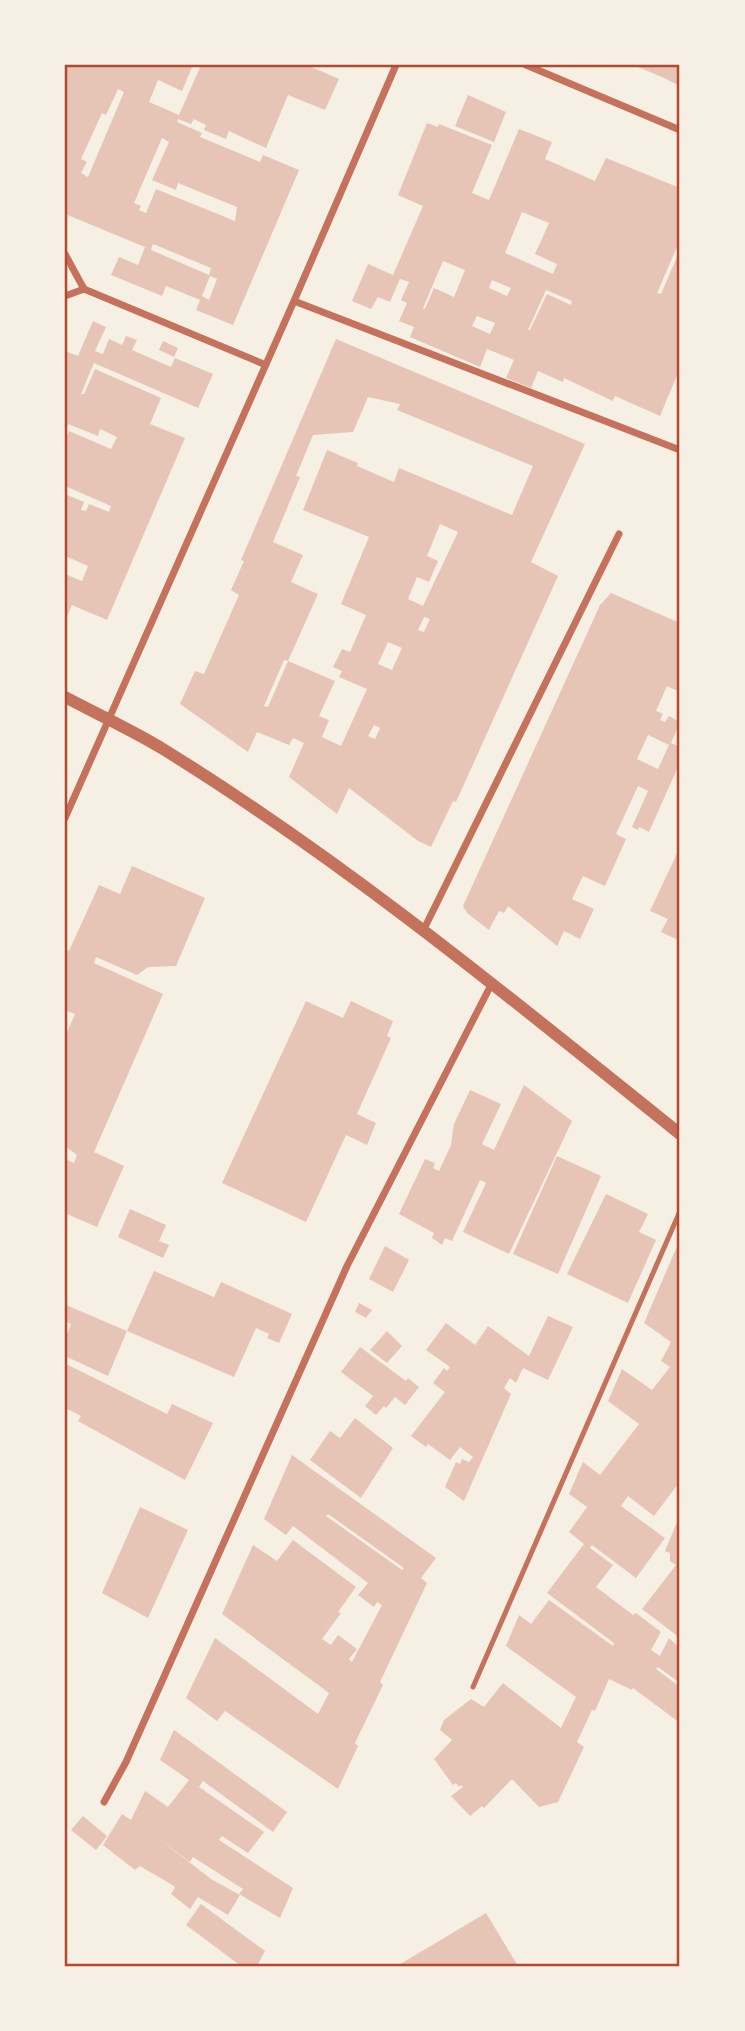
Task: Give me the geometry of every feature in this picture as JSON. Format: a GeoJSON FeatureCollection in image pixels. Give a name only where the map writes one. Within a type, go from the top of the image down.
{"type":"FeatureCollection","features":[{"type":"Feature","properties":{"kind":"street"},"geometry":{"type":"LineString","coordinates":[[65,818],[295,302],[397,65]]}},
{"type":"Feature","properties":{"kind":"street"},"geometry":{"type":"LineString","coordinates":[[526,65],[680,130]]}},
{"type":"Feature","properties":{"kind":"street"},"geometry":{"type":"LineString","coordinates":[[65,254],[84,289],[266,366]]}},
{"type":"Feature","properties":{"kind":"street"},"geometry":{"type":"LineString","coordinates":[[65,296],[84,289]]}},
{"type":"Feature","properties":{"kind":"street"},"geometry":{"type":"LineString","coordinates":[[295,302],[680,450]]}},
{"type":"Feature","properties":{"kind":"street"},"geometry":{"type":"LineString","coordinates":[[423,931],[619,534]]}},
{"type":"Feature","properties":{"kind":"street"},"geometry":{"type":"LineString","coordinates":[[65,697],[161,748],[266,816],[492,983],[680,1134]]}},
{"type":"Feature","properties":{"kind":"street"},"geometry":{"type":"LineString","coordinates":[[104,1802],[131,1749],[347,1266],[492,983]]}},
{"type":"Feature","properties":{"kind":"lane"},"geometry":{"type":"LineString","coordinates":[[473,1686],[680,1211]]}},
{"type":"Feature","properties":{"kind":"building"},"geometry":{"type":"Polygon","coordinates":[[[193,65],[182,91],[158,80],[149,102],[179,115],[201,65],[307,65],[339,79],[325,110],[288,95],[266,148],[229,131],[226,139],[204,130],[206,125],[194,119],[191,124],[178,119],[177,122],[202,133],[200,137],[260,162],[263,155],[299,170],[233,325],[196,310],[200,300],[166,286],[162,296],[111,275],[119,257],[138,265],[145,247],[65,214],[65,67],[193,65]],[[118,89],[106,115],[102,113],[81,159],[87,162],[81,173],[88,177],[124,92],[118,89]],[[162,138],[134,203],[141,206],[139,210],[146,213],[156,189],[235,221],[237,207],[178,183],[176,190],[152,180],[169,142],[162,138]],[[153,244],[151,250],[209,275],[211,268],[153,244]],[[210,276],[202,296],[209,300],[217,279],[210,276]]]}},
{"type":"Feature","properties":{"kind":"building"},"geometry":{"type":"Polygon","coordinates":[[[633,65],[680,65],[680,86],[662,77],[633,65]]]}},
{"type":"Feature","properties":{"kind":"building"},"geometry":{"type":"Polygon","coordinates":[[[468,95],[506,112],[494,142],[455,126],[468,95]]]}},
{"type":"Feature","properties":{"kind":"building"},"geometry":{"type":"Polygon","coordinates":[[[427,123],[438,127],[439,124],[492,145],[472,193],[489,200],[519,129],[552,142],[545,159],[595,181],[606,158],[680,188],[680,240],[657,293],[661,294],[680,250],[680,368],[660,416],[615,396],[613,401],[564,378],[563,382],[538,371],[531,388],[506,378],[514,360],[487,349],[480,367],[410,337],[414,327],[399,321],[407,303],[401,300],[409,282],[400,279],[390,302],[378,297],[371,309],[352,301],[368,264],[393,275],[423,206],[398,195],[427,123]],[[522,212],[505,253],[553,274],[557,264],[535,254],[549,223],[522,212]],[[443,261],[423,308],[425,309],[434,288],[454,297],[465,270],[443,261]],[[492,280],[489,288],[507,296],[511,288],[492,280]],[[546,290],[530,330],[547,294],[571,305],[572,301],[546,290]],[[477,316],[472,326],[490,334],[495,323],[477,316]]]}},
{"type":"Feature","properties":{"kind":"building"},"geometry":{"type":"Polygon","coordinates":[[[93,321],[106,327],[95,351],[103,354],[109,339],[122,345],[126,336],[137,340],[132,350],[171,367],[175,358],[213,374],[198,408],[94,363],[81,394],[84,394],[95,369],[161,398],[150,424],[185,438],[107,620],[72,605],[65,621],[65,574],[82,581],[88,566],[65,556],[65,494],[84,502],[81,510],[86,511],[89,504],[109,512],[111,506],[65,486],[65,440],[69,431],[111,449],[117,437],[100,429],[98,436],[68,424],[65,432],[65,351],[78,356],[93,321]]]}},
{"type":"Feature","properties":{"kind":"building"},"geometry":{"type":"Polygon","coordinates":[[[336,339],[585,444],[531,562],[558,576],[456,802],[453,801],[431,847],[418,841],[349,788],[337,814],[289,777],[304,743],[293,738],[289,745],[257,732],[248,752],[180,704],[195,671],[204,674],[239,595],[231,590],[244,561],[241,560],[336,339]],[[368,397],[353,432],[313,435],[296,476],[300,477],[273,542],[303,555],[291,582],[318,594],[288,661],[335,681],[319,716],[329,720],[322,737],[341,746],[367,689],[339,677],[342,671],[333,667],[342,649],[350,652],[366,615],[341,604],[369,537],[303,510],[327,450],[394,482],[399,468],[512,515],[533,466],[397,410],[400,404],[368,397]],[[440,524],[427,556],[438,561],[429,582],[417,577],[408,599],[423,606],[458,532],[440,524]],[[424,617],[418,630],[424,632],[430,619],[424,617]],[[388,642],[378,664],[392,670],[402,648],[388,642]],[[284,660],[264,706],[268,707],[288,661],[284,660]],[[374,725],[368,736],[375,739],[380,728],[374,725]]]}},
{"type":"Feature","properties":{"kind":"building"},"geometry":{"type":"Polygon","coordinates":[[[163,341],[178,348],[174,357],[159,350],[163,341]]]}},
{"type":"Feature","properties":{"kind":"building"},"geometry":{"type":"Polygon","coordinates":[[[611,593],[680,623],[680,692],[667,686],[656,711],[663,714],[660,720],[665,722],[669,716],[680,722],[680,728],[678,727],[671,743],[680,747],[680,770],[677,769],[649,832],[632,827],[648,791],[638,786],[616,834],[626,839],[605,886],[583,876],[572,899],[594,909],[580,939],[564,931],[557,946],[508,906],[504,913],[499,911],[489,930],[467,913],[463,906],[600,605],[611,593]],[[648,735],[637,759],[658,769],[669,745],[648,735]]]}},
{"type":"Feature","properties":{"kind":"building"},"geometry":{"type":"Polygon","coordinates":[[[680,847],[680,941],[661,932],[668,919],[650,911],[680,847]]]}},
{"type":"Feature","properties":{"kind":"building"},"geometry":{"type":"Polygon","coordinates":[[[132,866],[205,898],[176,966],[148,967],[137,975],[96,957],[94,963],[163,994],[94,1152],[124,1166],[97,1227],[67,1214],[65,1219],[65,1159],[74,1163],[77,1155],[65,1146],[65,1037],[75,1014],[65,1010],[65,949],[69,951],[99,885],[120,894],[132,866]]]}},
{"type":"Feature","properties":{"kind":"building"},"geometry":{"type":"Polygon","coordinates":[[[306,1001],[343,1018],[351,1001],[393,1021],[387,1036],[391,1038],[357,1114],[376,1123],[367,1145],[346,1135],[306,1222],[222,1183],[306,1001]]]}},
{"type":"Feature","properties":{"kind":"building"},"geometry":{"type":"Polygon","coordinates":[[[524,1085],[572,1121],[509,1254],[463,1232],[486,1183],[480,1180],[452,1241],[445,1238],[442,1245],[432,1238],[434,1233],[399,1214],[425,1159],[435,1163],[433,1168],[439,1171],[451,1145],[454,1124],[470,1090],[501,1104],[482,1144],[494,1150],[524,1085]]]}},
{"type":"Feature","properties":{"kind":"building"},"geometry":{"type":"Polygon","coordinates":[[[557,1156],[601,1176],[558,1274],[513,1254],[557,1156]]]}},
{"type":"Feature","properties":{"kind":"building"},"geometry":{"type":"Polygon","coordinates":[[[606,1194],[648,1214],[639,1232],[656,1240],[628,1303],[567,1274],[606,1194]]]}},
{"type":"Feature","properties":{"kind":"building"},"geometry":{"type":"Polygon","coordinates":[[[130,1209],[166,1225],[159,1241],[169,1245],[163,1258],[118,1237],[130,1209]]]}},
{"type":"Feature","properties":{"kind":"building"},"geometry":{"type":"Polygon","coordinates":[[[678,1244],[680,1486],[678,1484],[654,1516],[628,1496],[621,1506],[665,1538],[636,1578],[592,1545],[590,1548],[613,1565],[596,1587],[661,1632],[651,1650],[660,1656],[669,1638],[680,1648],[680,1683],[658,1667],[656,1669],[680,1687],[680,1723],[633,1688],[632,1690],[609,1679],[577,1742],[584,1747],[558,1802],[539,1807],[512,1779],[484,1808],[482,1806],[470,1816],[451,1796],[463,1787],[456,1783],[453,1785],[434,1759],[452,1740],[440,1730],[444,1720],[471,1699],[484,1707],[503,1683],[561,1728],[576,1697],[506,1646],[519,1615],[531,1624],[549,1600],[613,1646],[614,1643],[547,1593],[584,1544],[569,1532],[587,1507],[569,1494],[583,1462],[600,1475],[639,1424],[608,1401],[622,1369],[652,1390],[670,1367],[661,1361],[671,1342],[644,1323],[678,1244]]]}},
{"type":"Feature","properties":{"kind":"building"},"geometry":{"type":"Polygon","coordinates":[[[385,1246],[409,1260],[393,1292],[369,1279],[385,1246]]]}},
{"type":"Feature","properties":{"kind":"building"},"geometry":{"type":"Polygon","coordinates":[[[154,1271],[214,1297],[221,1282],[292,1314],[279,1343],[267,1338],[269,1334],[256,1328],[234,1377],[127,1331],[154,1271]]]}},
{"type":"Feature","properties":{"kind":"building"},"geometry":{"type":"Polygon","coordinates":[[[359,1303],[372,1310],[366,1318],[355,1312],[359,1303]]]}},
{"type":"Feature","properties":{"kind":"building"},"geometry":{"type":"Polygon","coordinates":[[[66,1305],[127,1331],[108,1376],[65,1356],[65,1339],[71,1324],[65,1321],[66,1305]]]}},
{"type":"Feature","properties":{"kind":"building"},"geometry":{"type":"Polygon","coordinates":[[[548,1316],[573,1327],[548,1380],[523,1368],[516,1383],[510,1378],[504,1388],[511,1394],[464,1501],[445,1487],[456,1462],[460,1464],[462,1459],[469,1462],[473,1457],[460,1447],[450,1460],[411,1436],[445,1392],[433,1383],[444,1368],[447,1371],[450,1367],[426,1350],[446,1323],[475,1345],[488,1326],[529,1356],[548,1316]]]}},
{"type":"Feature","properties":{"kind":"building"},"geometry":{"type":"Polygon","coordinates":[[[387,1331],[402,1346],[387,1363],[370,1350],[387,1331]]]}},
{"type":"Feature","properties":{"kind":"building"},"geometry":{"type":"Polygon","coordinates":[[[360,1347],[406,1381],[408,1378],[419,1387],[405,1405],[395,1397],[376,1415],[365,1406],[373,1396],[341,1372],[360,1347]]]}},
{"type":"Feature","properties":{"kind":"building"},"geometry":{"type":"Polygon","coordinates":[[[66,1364],[167,1414],[172,1404],[213,1423],[185,1480],[78,1421],[81,1416],[65,1408],[66,1364]]]}},
{"type":"Feature","properties":{"kind":"building"},"geometry":{"type":"Polygon","coordinates":[[[355,1418],[393,1448],[361,1498],[310,1460],[330,1431],[340,1438],[355,1418]]]}},
{"type":"Feature","properties":{"kind":"building"},"geometry":{"type":"Polygon","coordinates":[[[292,1455],[436,1558],[421,1578],[427,1583],[380,1682],[383,1685],[355,1743],[358,1746],[338,1789],[225,1711],[217,1721],[186,1698],[215,1638],[318,1714],[329,1693],[222,1614],[253,1545],[277,1561],[293,1540],[356,1587],[322,1639],[331,1645],[338,1635],[357,1649],[349,1659],[352,1662],[382,1605],[377,1602],[374,1607],[358,1595],[368,1583],[293,1526],[286,1535],[264,1519],[292,1455]],[[328,1514],[326,1516],[402,1570],[404,1568],[328,1514]]]}},
{"type":"Feature","properties":{"kind":"building"},"geometry":{"type":"Polygon","coordinates":[[[140,1507],[188,1530],[148,1618],[102,1593],[140,1507]]]}},
{"type":"Feature","properties":{"kind":"building"},"geometry":{"type":"Polygon","coordinates":[[[680,1515],[680,1638],[642,1609],[676,1565],[670,1561],[670,1553],[665,1551],[680,1515]]]}},
{"type":"Feature","properties":{"kind":"building"},"geometry":{"type":"Polygon","coordinates":[[[174,1730],[287,1812],[273,1832],[203,1781],[199,1787],[264,1832],[248,1853],[222,1836],[219,1840],[293,1888],[280,1918],[239,1894],[243,1889],[193,1857],[190,1862],[154,1835],[211,1879],[240,1895],[228,1915],[198,1897],[190,1909],[171,1894],[174,1886],[140,1866],[135,1870],[103,1845],[122,1814],[131,1820],[145,1791],[168,1807],[189,1780],[160,1760],[174,1730]]]}},
{"type":"Feature","properties":{"kind":"building"},"geometry":{"type":"Polygon","coordinates":[[[83,1816],[107,1836],[96,1850],[71,1830],[83,1816]]]}},
{"type":"Feature","properties":{"kind":"building"},"geometry":{"type":"Polygon","coordinates":[[[201,1904],[265,1951],[257,1966],[241,1966],[186,1925],[201,1904]]]}},
{"type":"Feature","properties":{"kind":"building"},"geometry":{"type":"Polygon","coordinates":[[[486,1913],[518,1966],[397,1966],[486,1913]]]}}]}
